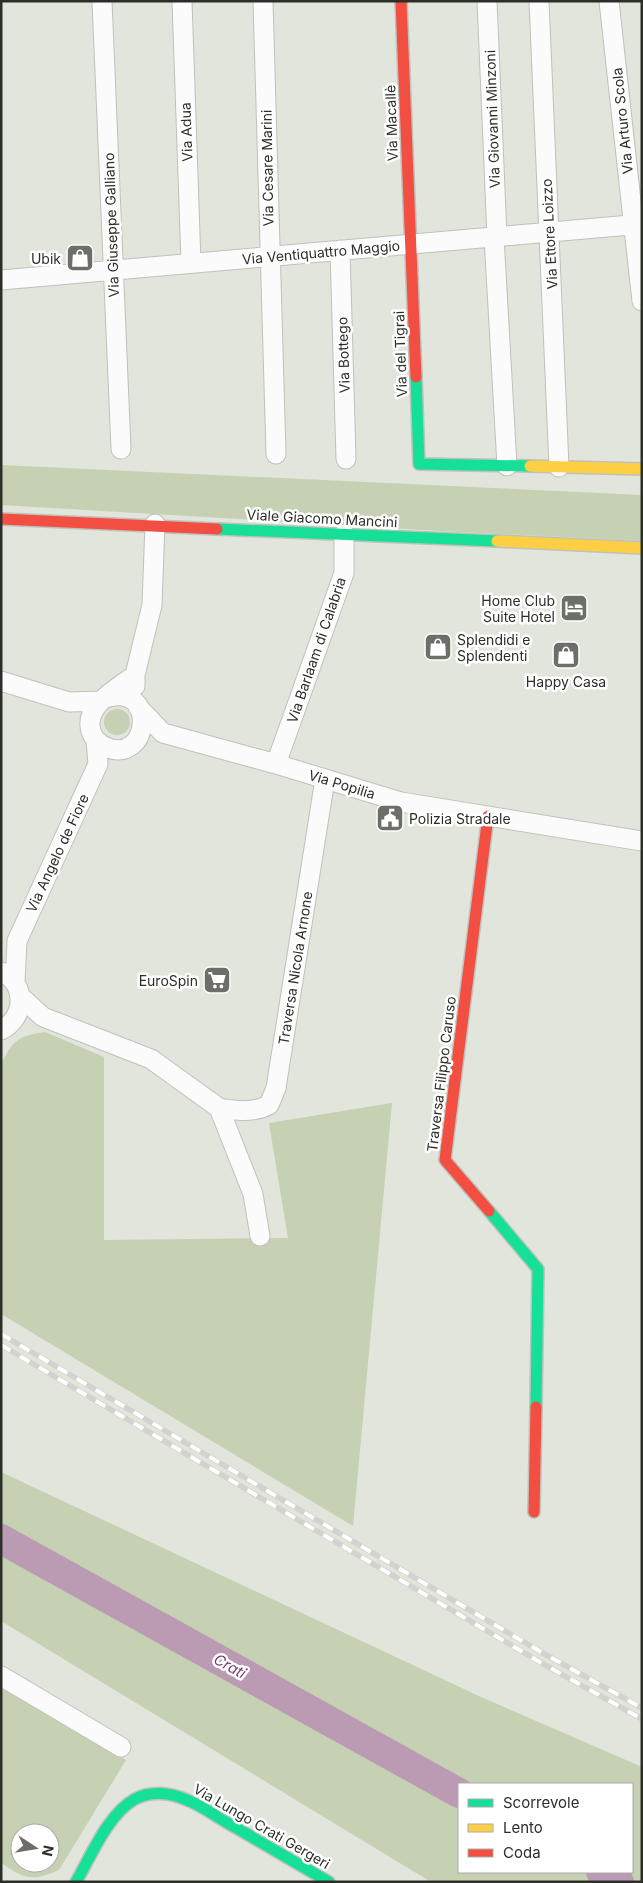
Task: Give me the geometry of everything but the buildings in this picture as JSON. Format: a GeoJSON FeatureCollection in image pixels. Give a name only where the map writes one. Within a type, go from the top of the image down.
{"type":"FeatureCollection","features":[{"type":"Feature","properties":{"kind":"street","name":"Via Giuseppe Galliano"},"geometry":{"type":"LineString","coordinates":[[102,1],[121,449]]}},
{"type":"Feature","properties":{"kind":"street","name":"Via Adua"},"geometry":{"type":"LineString","coordinates":[[182,1],[190,263]]}},
{"type":"Feature","properties":{"kind":"street","name":"Via Cesare Marini"},"geometry":{"type":"LineString","coordinates":[[262,1],[276,454]]}},
{"type":"Feature","properties":{"kind":"street","name":"Via Macallè"},"geometry":{"type":"LineString","coordinates":[[402,1],[411,244]]}},
{"type":"Feature","properties":{"kind":"street","name":"Via Giovanni Minzoni"},"geometry":{"type":"LineString","coordinates":[[487,1],[507,466]]}},
{"type":"Feature","properties":{"kind":"street","name":"Via Ettore Loizzo"},"geometry":{"type":"LineString","coordinates":[[539,1],[559,467]]}},
{"type":"Feature","properties":{"kind":"street","name":"Via Arturo Scola"},"geometry":{"type":"LineString","coordinates":[[609,1],[637,225],[642,301]]}},
{"type":"Feature","properties":{"kind":"street","name":"Via Ventiquattro Maggio"},"geometry":{"type":"LineString","coordinates":[[1,280],[637,225]]}},
{"type":"Feature","properties":{"kind":"street","name":"Via del Tigrai"},"geometry":{"type":"LineString","coordinates":[[411,244],[419,464],[507,466]]}},
{"type":"Feature","properties":{"kind":"street","name":"Via Bottego"},"geometry":{"type":"LineString","coordinates":[[340,250],[346,459]]}},
{"type":"Feature","properties":{"kind":"street"},"geometry":{"type":"LineString","coordinates":[[507,466],[642,469]]}},
{"type":"Feature","properties":{"kind":"street","name":"Viale Giacomo Mancini"},"geometry":{"type":"LineString","coordinates":[[1,518],[642,548]]}},
{"type":"Feature","properties":{"kind":"street"},"geometry":{"type":"LineString","coordinates":[[98,764],[125,748],[140,736],[143,729],[142,713],[137,705],[135,675],[152,605],[155,524]]}},
{"type":"Feature","properties":{"kind":"street","name":"Via Barlaam di Calabria"},"geometry":{"type":"LineString","coordinates":[[276,764],[344,573],[344,534]]}},
{"type":"Feature","properties":{"kind":"street"},"geometry":{"type":"LineString","coordinates":[[93,733],[91,712],[102,700],[135,675]]}},
{"type":"Feature","properties":{"kind":"street"},"geometry":{"type":"LineString","coordinates":[[1,681],[69,702],[102,700],[121,696],[137,705],[163,733],[125,748],[108,748],[93,733],[69,702]]}},
{"type":"Feature","properties":{"kind":"street","name":"Via Angelo de Fiore"},"geometry":{"type":"LineString","coordinates":[[7,1026],[21,1005],[12,983],[17,942],[98,764],[93,733]]}},
{"type":"Feature","properties":{"kind":"street","name":"Via Popilia"},"geometry":{"type":"LineString","coordinates":[[163,733],[276,764],[401,802],[642,841]]}},
{"type":"Feature","properties":{"kind":"street","name":"Traversa Nicola Arnone"},"geometry":{"type":"LineString","coordinates":[[219,1108],[238,1111],[261,1109],[269,1105],[275,1093],[325,779]]}},
{"type":"Feature","properties":{"kind":"street","name":"Traversa Filippo Caruso"},"geometry":{"type":"LineString","coordinates":[[488,816],[445,1160],[538,1269],[534,1512]]}},
{"type":"Feature","properties":{"kind":"street","name":"Via Angelo de Fiore"},"geometry":{"type":"LineString","coordinates":[[1,956],[17,942]]}},
{"type":"Feature","properties":{"kind":"street"},"geometry":{"type":"LineString","coordinates":[[12,983],[43,1017],[151,1059],[219,1108],[253,1194],[260,1236]]}},
{"type":"Feature","properties":{"kind":"street"},"geometry":{"type":"LineString","coordinates":[[7,1026],[43,1017]]}},
{"type":"Feature","properties":{"kind":"street"},"geometry":{"type":"LineString","coordinates":[[1,1676],[121,1747]]}},
{"type":"Feature","properties":{"kind":"street","name":"Via Lungo Crati Gergeri"},"geometry":{"type":"LineString","coordinates":[[76,1882],[114,1816],[131,1799],[147,1794],[168,1794],[188,1800],[329,1882]]}},
{"type":"Feature","properties":{"kind":"green space"},"geometry":{"type":"Polygon","coordinates":[[[1,465],[642,495],[642,541],[1,505],[1,465]]]}},
{"type":"Feature","properties":{"kind":"green space"},"geometry":{"type":"Polygon","coordinates":[[[117,709],[126,713],[130,722],[126,731],[117,735],[108,731],[104,722],[108,713],[117,709]]]}},
{"type":"Feature","properties":{"kind":"green space"},"geometry":{"type":"Polygon","coordinates":[[[45,1032],[104,1057],[104,1240],[288,1238],[269,1123],[392,1103],[353,1526],[1,1314],[1,1065],[9,1050],[17,1041],[28,1035],[45,1032]]]}},
{"type":"Feature","properties":{"kind":"green space"},"geometry":{"type":"Polygon","coordinates":[[[1,1472],[481,1697],[642,1767],[642,1882],[431,1882],[1,1621],[1,1472]]]}},
{"type":"Feature","properties":{"kind":"green space"},"geometry":{"type":"Polygon","coordinates":[[[1,1688],[126,1760],[60,1868],[60,1823],[10,1823],[10,1869],[1,1863],[1,1688]]]}},
{"type":"Feature","properties":{"kind":"green space"},"geometry":{"type":"Polygon","coordinates":[[[16,1873],[52,1873],[35,1877],[16,1873]]]}},
{"type":"Feature","properties":{"kind":"waterway","name":"Crati"},"geometry":{"type":"LineString","coordinates":[[1,1539],[458,1792]]}},
{"type":"Feature","properties":{"kind":"waterway","name":"Crati"},"geometry":{"type":"LineString","coordinates":[[603,1873],[619,1882]]}},
{"type":"Feature","properties":{"kind":"railway"},"geometry":{"type":"LineString","coordinates":[[1,1334],[541,1652],[642,1708]]}},
{"type":"Feature","properties":{"kind":"railway"},"geometry":{"type":"LineString","coordinates":[[1,1345],[538,1661],[642,1719]]}},
{"type":"Feature","properties":{"kind":"traffic: fast"},"geometry":{"type":"LineString","coordinates":[[416,377],[419,464],[530,466]]}},
{"type":"Feature","properties":{"kind":"traffic: fast"},"geometry":{"type":"LineString","coordinates":[[217,529],[497,541]]}},
{"type":"Feature","properties":{"kind":"traffic: fast"},"geometry":{"type":"LineString","coordinates":[[489,1211],[538,1269],[536,1407]]}},
{"type":"Feature","properties":{"kind":"traffic: fast"},"geometry":{"type":"LineString","coordinates":[[76,1882],[101,1836],[116,1815],[135,1799],[148,1794],[168,1794],[199,1805],[329,1882]]}},
{"type":"Feature","properties":{"kind":"traffic: slow"},"geometry":{"type":"LineString","coordinates":[[530,466],[642,469]]}},
{"type":"Feature","properties":{"kind":"traffic: slow"},"geometry":{"type":"LineString","coordinates":[[497,541],[642,548]]}},
{"type":"Feature","properties":{"kind":"traffic: jam"},"geometry":{"type":"LineString","coordinates":[[401,1],[416,377]]}},
{"type":"Feature","properties":{"kind":"traffic: jam"},"geometry":{"type":"LineString","coordinates":[[1,519],[217,529]]}},
{"type":"Feature","properties":{"kind":"traffic: jam"},"geometry":{"type":"LineString","coordinates":[[488,816],[445,1160],[489,1211]]}},
{"type":"Feature","properties":{"kind":"traffic: jam"},"geometry":{"type":"LineString","coordinates":[[534,1512],[536,1407]]}},
{"type":"Feature","properties":{"kind":"place","name":"Ubik"},"geometry":{"type":"Point","coordinates":[80,258]}},
{"type":"Feature","properties":{"kind":"place","name":"Home Club Suite Hotel"},"geometry":{"type":"Point","coordinates":[574,608]}},
{"type":"Feature","properties":{"kind":"place","name":"Splendidi e Splendenti"},"geometry":{"type":"Point","coordinates":[438,647]}},
{"type":"Feature","properties":{"kind":"place","name":"Happy Casa"},"geometry":{"type":"Point","coordinates":[566,655]}},
{"type":"Feature","properties":{"kind":"place","name":"Polizia Stradale"},"geometry":{"type":"Point","coordinates":[390,818]}},
{"type":"Feature","properties":{"kind":"place","name":"EuroSpin"},"geometry":{"type":"Point","coordinates":[217,980]}}]}
